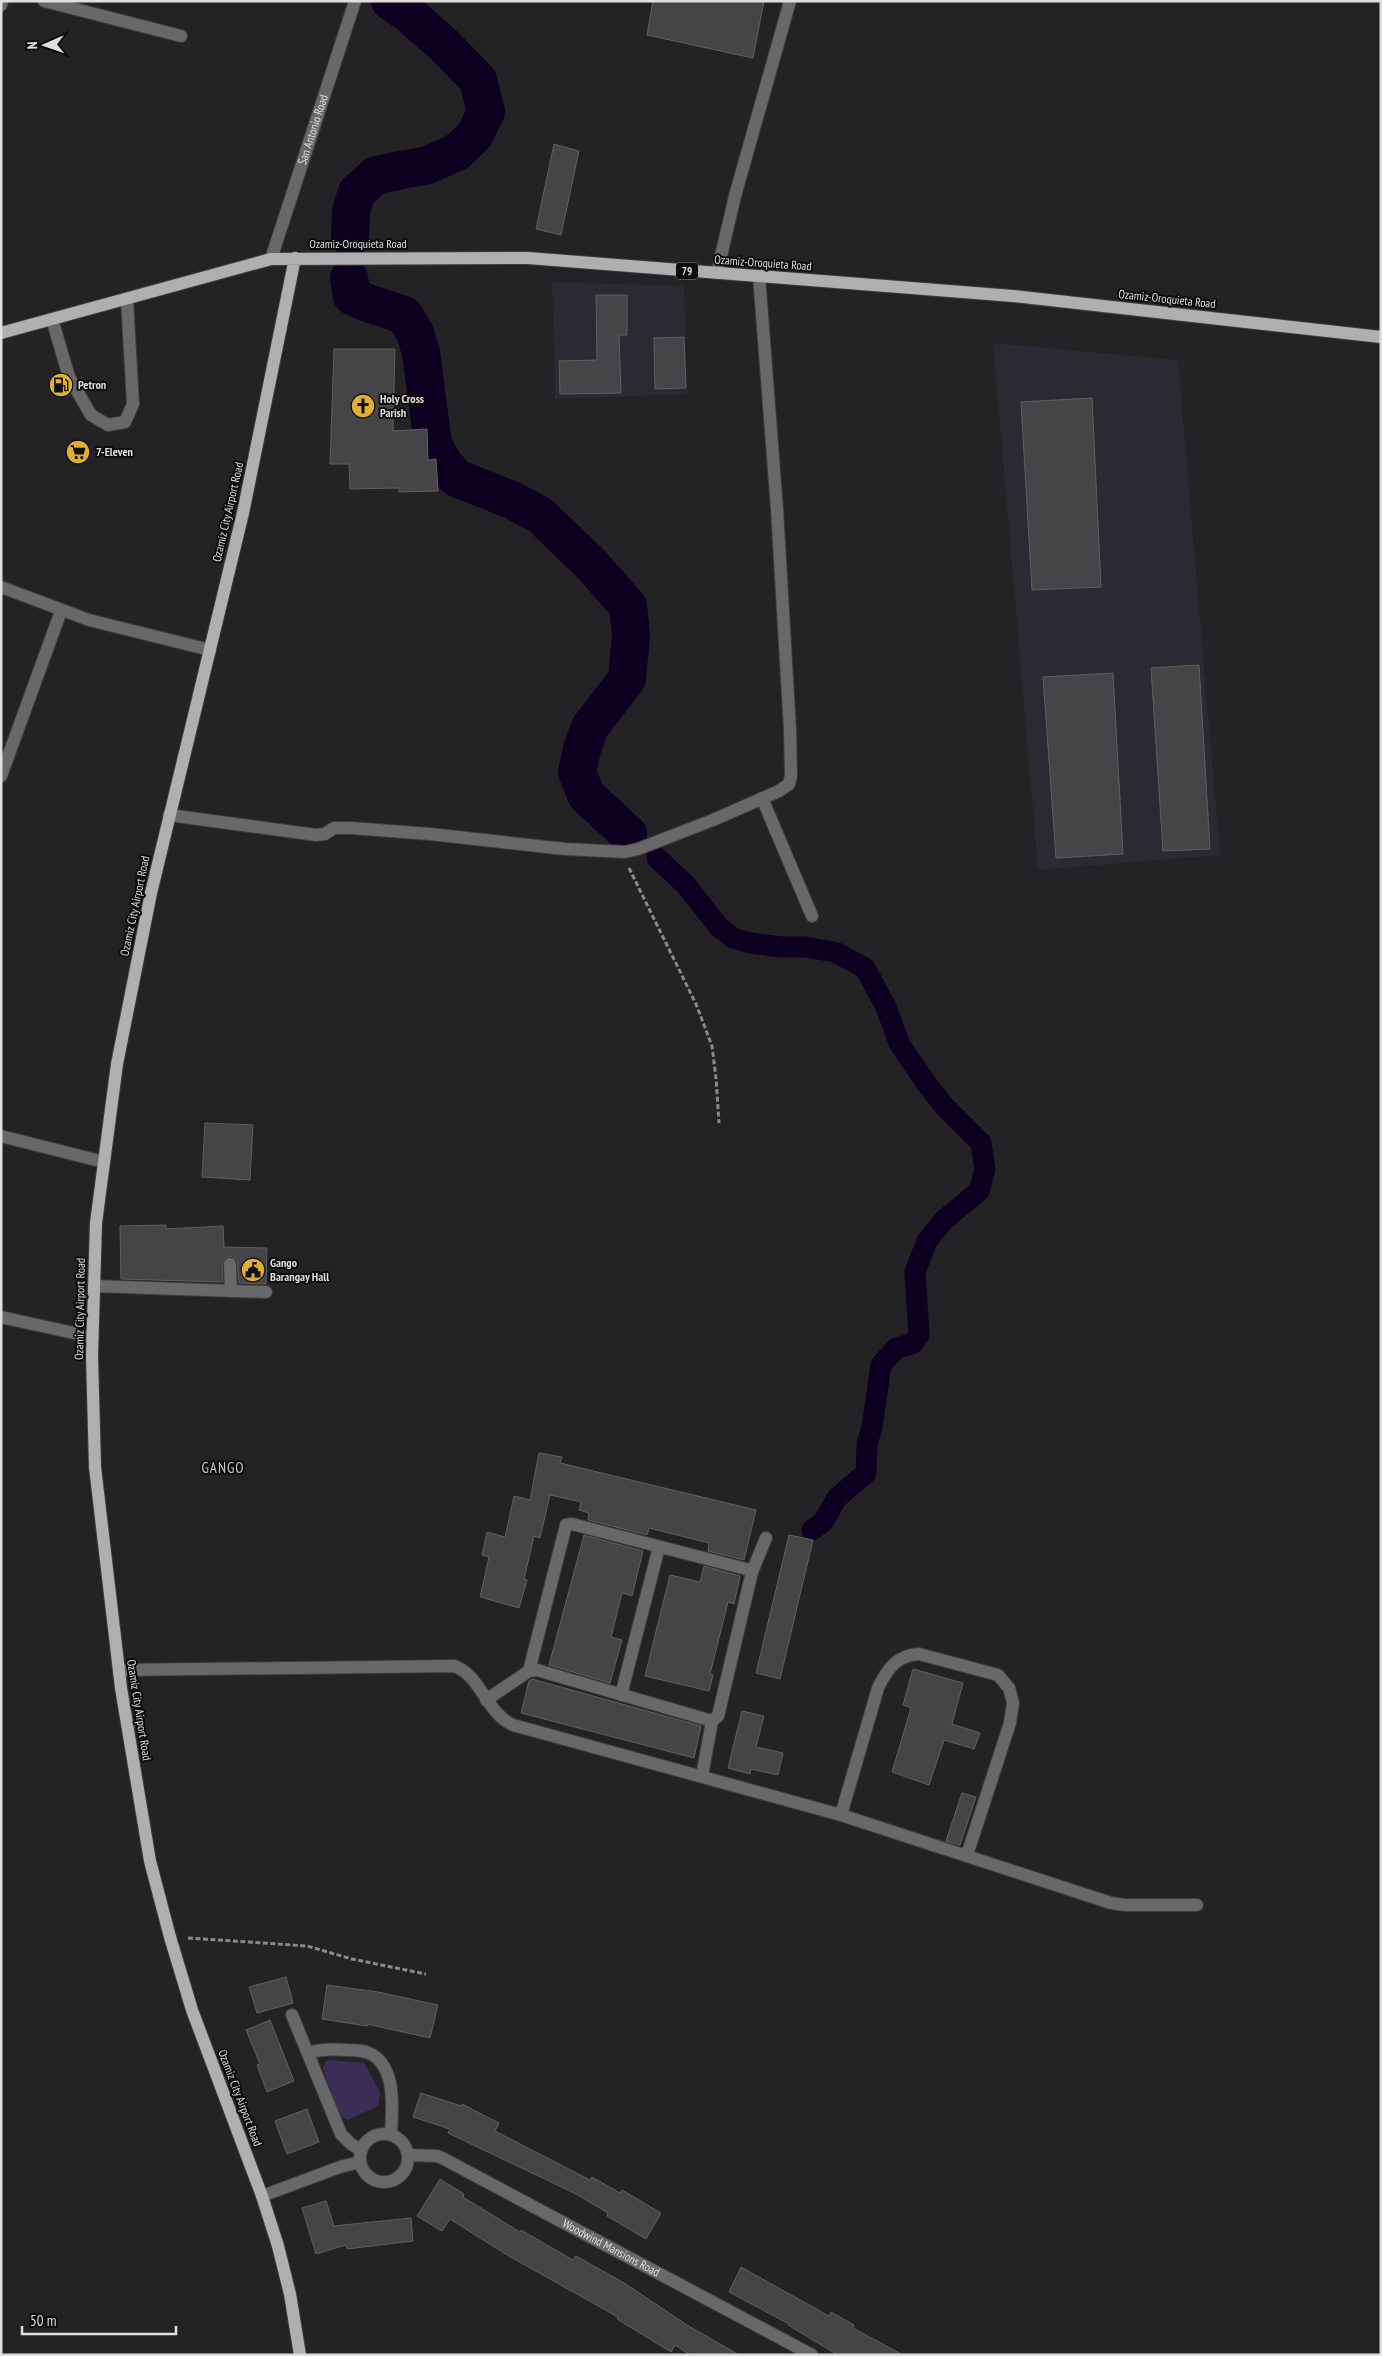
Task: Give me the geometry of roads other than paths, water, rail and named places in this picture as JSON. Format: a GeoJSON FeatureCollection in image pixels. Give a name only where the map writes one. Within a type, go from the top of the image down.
{"type":"FeatureCollection","features":[{"type":"Feature","properties":{"kind":"main road","name":"Ozamiz City Airport Road"},"geometry":{"type":"LineString","coordinates":[[295,258],[243,513],[151,892],[117,1064],[96,1223],[92,1337],[95,1467],[119,1670],[150,1861],[192,2010],[262,2196],[290,2294],[300,2355]]}},
{"type":"Feature","properties":{"kind":"main road","name":"Ozamiz-Oroquieta Road"},"geometry":{"type":"LineString","coordinates":[[1,333],[271,259],[528,258],[1013,296],[1381,337]]}},
{"type":"Feature","properties":{"kind":"street"},"geometry":{"type":"LineString","coordinates":[[1,5],[2,1]]}},
{"type":"Feature","properties":{"kind":"street"},"geometry":{"type":"LineString","coordinates":[[44,1],[181,36]]}},
{"type":"Feature","properties":{"kind":"street","name":"San Antonio Road"},"geometry":{"type":"LineString","coordinates":[[271,259],[356,1]]}},
{"type":"Feature","properties":{"kind":"street"},"geometry":{"type":"LineString","coordinates":[[717,273],[735,196],[790,1]]}},
{"type":"Feature","properties":{"kind":"street"},"geometry":{"type":"LineString","coordinates":[[170,815],[316,835],[325,834],[334,828],[351,828],[430,834],[565,849],[621,851],[638,849],[663,839],[762,798],[788,784],[791,776],[777,509],[759,276]]}},
{"type":"Feature","properties":{"kind":"street"},"geometry":{"type":"LineString","coordinates":[[52,319],[70,377],[91,415],[108,425],[125,422],[133,404],[127,298]]}},
{"type":"Feature","properties":{"kind":"street"},"geometry":{"type":"LineString","coordinates":[[1,588],[61,611],[210,650]]}},
{"type":"Feature","properties":{"kind":"street"},"geometry":{"type":"LineString","coordinates":[[1,776],[61,611]]}},
{"type":"Feature","properties":{"kind":"street"},"geometry":{"type":"LineString","coordinates":[[762,798],[812,916]]}},
{"type":"Feature","properties":{"kind":"street"},"geometry":{"type":"LineString","coordinates":[[1,1136],[104,1162]]}},
{"type":"Feature","properties":{"kind":"street"},"geometry":{"type":"LineString","coordinates":[[230,1264],[231,1291]]}},
{"type":"Feature","properties":{"kind":"street"},"geometry":{"type":"LineString","coordinates":[[94,1286],[266,1292]]}},
{"type":"Feature","properties":{"kind":"street"},"geometry":{"type":"LineString","coordinates":[[1,1318],[92,1337]]}},
{"type":"Feature","properties":{"kind":"street"},"geometry":{"type":"LineString","coordinates":[[529,1672],[566,1525],[572,1524],[752,1572]]}},
{"type":"Feature","properties":{"kind":"street"},"geometry":{"type":"LineString","coordinates":[[702,1776],[712,1721],[718,1716],[752,1572],[766,1538]]}},
{"type":"Feature","properties":{"kind":"street"},"geometry":{"type":"LineString","coordinates":[[621,1695],[659,1547]]}},
{"type":"Feature","properties":{"kind":"street"},"geometry":{"type":"LineString","coordinates":[[841,1815],[878,1688],[885,1673],[897,1660],[919,1654],[998,1675],[1009,1688],[1013,1703],[1010,1724],[967,1855]]}},
{"type":"Feature","properties":{"kind":"street"},"geometry":{"type":"LineString","coordinates":[[119,1670],[454,1666],[468,1676],[496,1715],[512,1725],[841,1815],[1111,1903],[1125,1905],[1197,1905]]}},
{"type":"Feature","properties":{"kind":"street"},"geometry":{"type":"LineString","coordinates":[[486,1700],[529,1672],[537,1670],[712,1721]]}},
{"type":"Feature","properties":{"kind":"street"},"geometry":{"type":"LineString","coordinates":[[262,2196],[340,2167],[360,2156],[373,2136],[391,2134],[402,2142],[408,2155],[406,2168],[397,2179],[384,2183],[371,2179],[362,2169],[360,2156],[341,2134],[292,2015]]}},
{"type":"Feature","properties":{"kind":"street"},"geometry":{"type":"LineString","coordinates":[[308,2053],[329,2049],[360,2050],[373,2055],[387,2074],[390,2088],[391,2134]]}},
{"type":"Feature","properties":{"kind":"street","name":"Woodwind Mansions Road"},"geometry":{"type":"LineString","coordinates":[[408,2155],[437,2156],[444,2159],[812,2355]]}},
{"type":"Feature","properties":{"kind":"waterway"},"geometry":{"type":"LineString","coordinates":[[350,238],[351,211],[357,192],[376,175],[428,165],[457,152],[474,136],[486,112],[478,80],[446,47],[410,15],[390,1]]}},
{"type":"Feature","properties":{"kind":"waterway"},"geometry":{"type":"LineString","coordinates":[[349,278],[352,296],[404,315],[415,333],[421,353],[433,444],[442,461],[456,478],[512,500],[540,515],[591,564],[628,606],[631,635],[627,679],[590,727],[582,749],[577,772],[586,795],[628,834]]}},
{"type":"Feature","properties":{"kind":"waterway"},"geometry":{"type":"LineString","coordinates":[[657,858],[686,885],[718,926],[733,938],[750,943],[782,947],[805,947],[835,952],[865,968],[886,1007],[899,1043],[945,1107],[981,1143],[985,1169],[979,1191],[944,1220],[927,1241],[915,1272],[919,1335],[912,1344],[896,1348],[881,1365],[872,1427],[867,1444],[866,1473],[837,1498],[823,1522],[812,1530]]}},
{"type":"Feature","properties":{"kind":"place","name":"Petron"},"geometry":{"type":"Point","coordinates":[61,385]}},
{"type":"Feature","properties":{"kind":"place","name":"Holy Cross Parish"},"geometry":{"type":"Point","coordinates":[363,406]}},
{"type":"Feature","properties":{"kind":"place","name":"7-Eleven"},"geometry":{"type":"Point","coordinates":[78,452]}},
{"type":"Feature","properties":{"kind":"place","name":"Gango Barangay Hall"},"geometry":{"type":"Point","coordinates":[253,1270]}},
{"type":"Feature","properties":{"kind":"district","name":"GANGO"},"geometry":{"type":"Point","coordinates":[223,1468]}}]}
